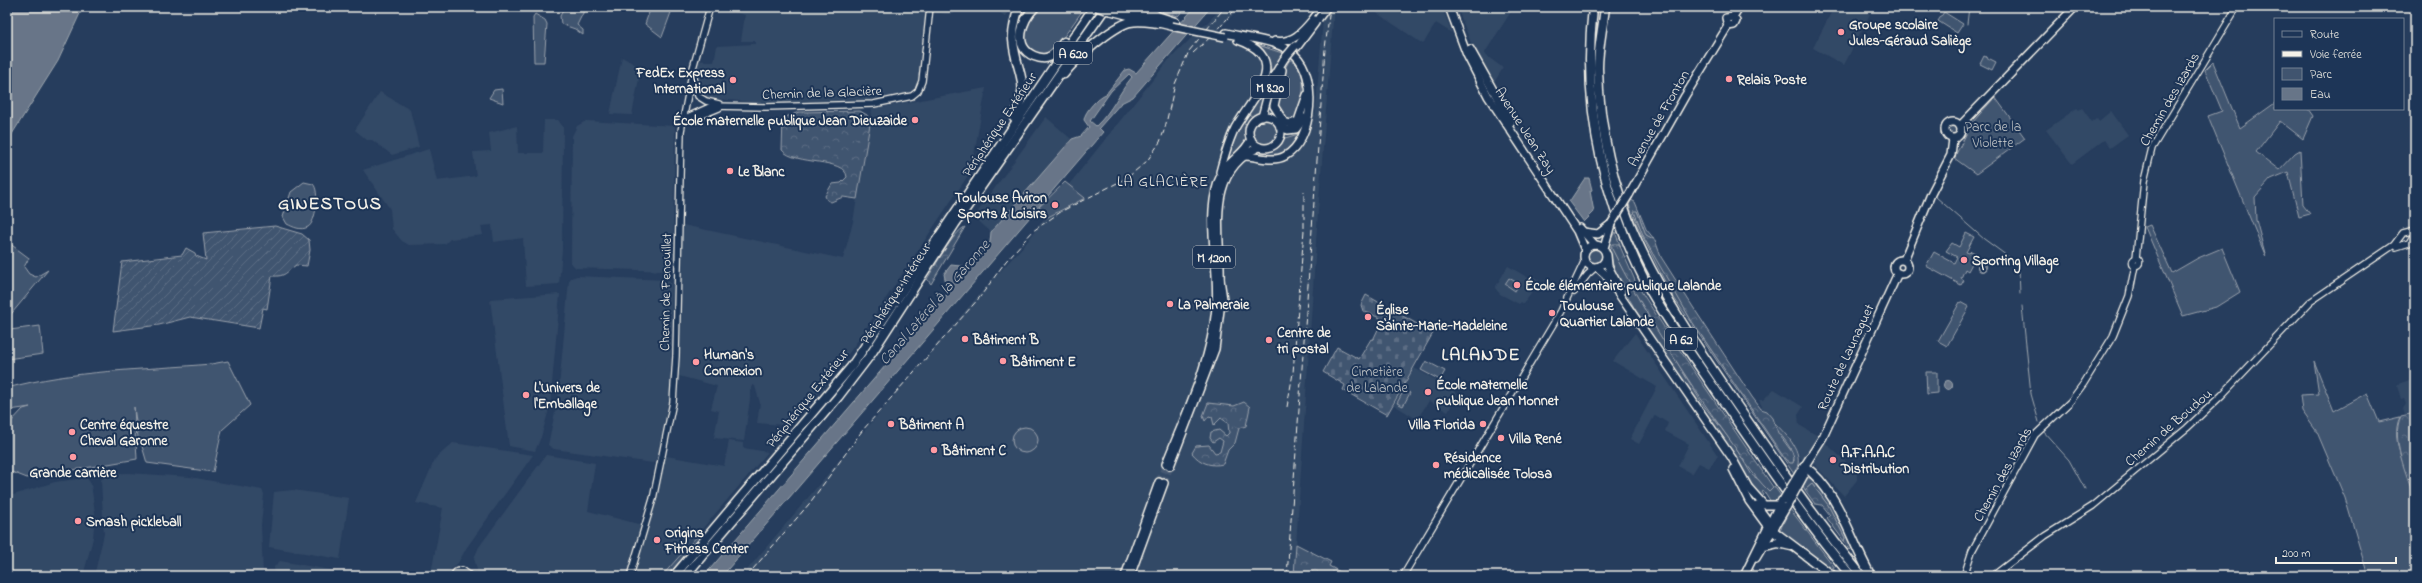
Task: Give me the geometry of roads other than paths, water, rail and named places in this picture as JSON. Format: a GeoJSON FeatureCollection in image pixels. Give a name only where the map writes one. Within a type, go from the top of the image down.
{"type":"FeatureCollection","features":[{"type":"Feature","properties":{"kind":"highway"},"geometry":{"type":"LineString","coordinates":[[1004,140],[1020,105],[1024,90],[1012,39],[1019,7]]}},
{"type":"Feature","properties":{"kind":"highway"},"geometry":{"type":"LineString","coordinates":[[1035,7],[1024,22],[1020,37],[1026,50],[1036,57],[1045,58],[1054,54],[1078,23],[1083,22]]}},
{"type":"Feature","properties":{"kind":"highway","name":"Périphérique Extérieur"},"geometry":{"type":"LineString","coordinates":[[674,576],[850,367],[1083,22],[1095,7]]}},
{"type":"Feature","properties":{"kind":"highway"},"geometry":{"type":"LineString","coordinates":[[1146,7],[1157,16],[1173,24]]}},
{"type":"Feature","properties":{"kind":"highway","name":"A 62"},"geometry":{"type":"LineString","coordinates":[[1593,7],[1590,67],[1594,126],[1606,185],[1628,245],[1656,299],[1709,380],[1790,496],[1851,576]]}},
{"type":"Feature","properties":{"kind":"highway","name":"A 62"},"geometry":{"type":"LineString","coordinates":[[1601,7],[1598,66],[1600,100],[1610,162],[1625,214],[1645,261],[1684,328],[1741,412],[1800,495],[1862,576]]}},
{"type":"Feature","properties":{"kind":"highway"},"geometry":{"type":"LineString","coordinates":[[1598,66],[1605,7]]}},
{"type":"Feature","properties":{"kind":"highway"},"geometry":{"type":"LineString","coordinates":[[1106,8],[1119,9]]}},
{"type":"Feature","properties":{"kind":"highway","name":"Périphérique Intérieur"},"geometry":{"type":"LineString","coordinates":[[686,576],[859,371],[1045,93],[1106,8]]}},
{"type":"Feature","properties":{"kind":"highway"},"geometry":{"type":"LineString","coordinates":[[1045,93],[1052,91],[1074,63],[1122,26],[1137,21],[1158,23]]}},
{"type":"Feature","properties":{"kind":"highway"},"geometry":{"type":"LineString","coordinates":[[1804,471],[1829,493],[1871,576]]}},
{"type":"Feature","properties":{"kind":"highway"},"geometry":{"type":"LineString","coordinates":[[1783,503],[1770,526],[1833,576]]}},
{"type":"Feature","properties":{"kind":"highway"},"geometry":{"type":"LineString","coordinates":[[1764,546],[1778,543],[1796,548]]}},
{"type":"Feature","properties":{"kind":"main road"},"geometry":{"type":"LineString","coordinates":[[1095,7],[1106,8]]}},
{"type":"Feature","properties":{"kind":"main road","name":"M 820"},"geometry":{"type":"LineString","coordinates":[[1262,117],[1272,79],[1316,18],[1322,7]]}},
{"type":"Feature","properties":{"kind":"main road","name":"M 820"},"geometry":{"type":"LineString","coordinates":[[1316,18],[1327,7]]}},
{"type":"Feature","properties":{"kind":"main road","name":"Avenue Jean Zay"},"geometry":{"type":"LineString","coordinates":[[1449,7],[1467,55],[1488,96],[1578,231],[1585,250]]}},
{"type":"Feature","properties":{"kind":"main road","name":"Avenue de Fronton"},"geometry":{"type":"LineString","coordinates":[[1595,245],[1611,224],[1629,195],[1685,96],[1728,26],[1726,18],[1733,17],[1739,7]]}},
{"type":"Feature","properties":{"kind":"main road"},"geometry":{"type":"LineString","coordinates":[[1960,126],[2075,7]]}},
{"type":"Feature","properties":{"kind":"main road"},"geometry":{"type":"LineString","coordinates":[[1119,9],[1158,23],[1173,24]]}},
{"type":"Feature","properties":{"kind":"main road"},"geometry":{"type":"LineString","coordinates":[[1119,9],[1173,24],[1273,46],[1289,54],[1302,70],[1307,94],[1304,118],[1301,124],[1292,130],[1280,127],[1273,119],[1262,117],[1255,120],[1251,127],[1251,139],[1259,147],[1274,145],[1280,137],[1280,127]]}},
{"type":"Feature","properties":{"kind":"main road"},"geometry":{"type":"LineString","coordinates":[[1228,36],[1284,42],[1294,38],[1316,18]]}},
{"type":"Feature","properties":{"kind":"main road","name":"Avenue Jean Zay"},"geometry":{"type":"LineString","coordinates":[[1454,19],[1491,90],[1582,232],[1595,245]]}},
{"type":"Feature","properties":{"kind":"main road"},"geometry":{"type":"LineString","coordinates":[[1228,36],[1276,44],[1289,51],[1300,61],[1306,71],[1310,86],[1305,128],[1300,141],[1286,156],[1276,159],[1243,156]]}},
{"type":"Feature","properties":{"kind":"main road"},"geometry":{"type":"LineString","coordinates":[[1219,179],[1231,138],[1264,84],[1266,75],[1263,60],[1256,49],[1228,36]]}},
{"type":"Feature","properties":{"kind":"main road","name":"M 820"},"geometry":{"type":"LineString","coordinates":[[1273,119],[1270,110],[1275,83],[1282,70],[1285,60]]}},
{"type":"Feature","properties":{"kind":"main road"},"geometry":{"type":"LineString","coordinates":[[1282,70],[1274,106],[1284,122],[1291,124],[1298,121],[1307,94]]}},
{"type":"Feature","properties":{"kind":"main road"},"geometry":{"type":"LineString","coordinates":[[1954,122],[1960,126],[1961,134],[1953,139],[1945,133],[1946,126],[1954,122]]}},
{"type":"Feature","properties":{"kind":"main road"},"geometry":{"type":"LineString","coordinates":[[1280,137],[1299,132],[1305,128]]}},
{"type":"Feature","properties":{"kind":"main road","name":"M 120n"},"geometry":{"type":"LineString","coordinates":[[1251,139],[1248,146],[1227,165],[1219,179],[1212,220],[1217,293],[1213,334],[1202,371],[1168,465],[1215,349],[1220,315],[1218,232],[1219,205],[1229,173],[1243,156],[1259,147]]}},
{"type":"Feature","properties":{"kind":"main road","name":"Route de Launaguet"},"geometry":{"type":"LineString","coordinates":[[1783,503],[1815,451],[1898,273],[1903,273],[1907,270],[1908,264],[1904,260],[1931,194],[1951,155],[1953,139]]}},
{"type":"Feature","properties":{"kind":"main road","name":"Avenue de Fronton"},"geometry":{"type":"LineString","coordinates":[[1582,232],[1598,234],[1611,224]]}},
{"type":"Feature","properties":{"kind":"main road","name":"Avenue de Fronton"},"geometry":{"type":"LineString","coordinates":[[1605,252],[1611,224]]}},
{"type":"Feature","properties":{"kind":"main road"},"geometry":{"type":"LineString","coordinates":[[1638,323],[1613,276],[1605,252],[1595,245],[1585,250],[1585,260],[1605,274],[1638,323],[1720,442],[1732,458],[1748,487],[1753,500],[1770,526],[1764,546],[1744,576]]}},
{"type":"Feature","properties":{"kind":"main road"},"geometry":{"type":"LineString","coordinates":[[1596,267],[1604,263],[1605,252]]}},
{"type":"Feature","properties":{"kind":"main road"},"geometry":{"type":"LineString","coordinates":[[1220,279],[1224,306],[1222,336]]}},
{"type":"Feature","properties":{"kind":"main road"},"geometry":{"type":"LineString","coordinates":[[1720,442],[1749,502],[1770,526]]}},
{"type":"Feature","properties":{"kind":"main road"},"geometry":{"type":"LineString","coordinates":[[1125,576],[1162,482],[1130,576]]}},
{"type":"Feature","properties":{"kind":"main road"},"geometry":{"type":"LineString","coordinates":[[1748,487],[1764,505],[1783,503]]}},
{"type":"Feature","properties":{"kind":"main road"},"geometry":{"type":"LineString","coordinates":[[1744,576],[1770,526]]}},
{"type":"Feature","properties":{"kind":"street","name":"Chemin de Fenouillet"},"geometry":{"type":"LineString","coordinates":[[630,576],[654,499],[673,402],[678,294],[678,171],[683,118],[693,68],[710,7]]}},
{"type":"Feature","properties":{"kind":"street","name":"Chemin de la Glacière"},"geometry":{"type":"LineString","coordinates":[[683,118],[712,106],[864,106],[907,98],[918,91],[922,81],[930,7]]}},
{"type":"Feature","properties":{"kind":"street","name":"Chemin des Izards"},"geometry":{"type":"LineString","coordinates":[[1964,576],[1972,551],[2036,435],[2074,396],[2113,336],[2129,296],[2135,265],[2133,262],[2136,258],[2144,181],[2152,148],[2237,7]]}},
{"type":"Feature","properties":{"kind":"street"},"geometry":{"type":"LineString","coordinates":[[693,68],[698,96],[706,101],[723,106]]}},
{"type":"Feature","properties":{"kind":"street"},"geometry":{"type":"LineString","coordinates":[[2403,233],[2413,233],[2409,243],[2402,241],[2403,233]]}},
{"type":"Feature","properties":{"kind":"street","name":"Chemin de Boudou"},"geometry":{"type":"LineString","coordinates":[[1994,576],[2045,536],[2093,506],[2187,428],[2222,395],[2302,309],[2402,241]]}},
{"type":"Feature","properties":{"kind":"street"},"geometry":{"type":"LineString","coordinates":[[1565,303],[1585,260]]}},
{"type":"Feature","properties":{"kind":"street"},"geometry":{"type":"LineString","coordinates":[[1403,576],[1565,303],[1580,282],[1596,267]]}},
{"type":"Feature","properties":{"kind":"street"},"geometry":{"type":"LineString","coordinates":[[453,576],[456,572],[462,570],[470,576]]}},
{"type":"Feature","properties":{"kind":"water"},"geometry":{"type":"Polygon","coordinates":[[[7,7],[83,7],[58,61],[7,142],[7,7]]]}},
{"type":"Feature","properties":{"kind":"water"},"geometry":{"type":"Polygon","coordinates":[[[1195,7],[1211,7],[1133,97],[1121,103],[1099,128],[1103,132],[722,576],[704,576],[948,293],[944,274],[951,265],[970,267],[990,242],[991,232],[1072,139],[1081,136],[1089,127],[1084,120],[1086,113],[1092,105],[1106,94],[1125,70],[1129,69],[1136,73],[1195,7]],[[1129,74],[1111,91],[1090,121],[1096,126],[1102,120],[1132,77],[1129,74]]]}},
{"type":"Feature","properties":{"kind":"water"},"geometry":{"type":"Polygon","coordinates":[[[1585,178],[1589,178],[1592,190],[1590,191],[1594,212],[1584,222],[1569,202],[1585,178]]]}},
{"type":"Feature","properties":{"kind":"water"},"geometry":{"type":"Polygon","coordinates":[[[1982,262],[1987,267],[1982,272],[1977,267],[1982,262]]]}},
{"type":"Feature","properties":{"kind":"water"},"geometry":{"type":"Polygon","coordinates":[[[1948,380],[1953,385],[1948,390],[1943,385],[1948,380]]]}},
{"type":"Feature","properties":{"kind":"waterway"},"geometry":{"type":"LineString","coordinates":[[1967,24],[1969,7]]}},
{"type":"Feature","properties":{"kind":"waterway"},"geometry":{"type":"LineString","coordinates":[[1936,197],[1984,239],[2014,261],[2019,267],[2020,294]]}},
{"type":"Feature","properties":{"kind":"waterway"},"geometry":{"type":"LineString","coordinates":[[2022,306],[2031,394],[2039,422]]}},
{"type":"Feature","properties":{"kind":"waterway"},"geometry":{"type":"LineString","coordinates":[[2043,431],[2069,460],[2085,489]]}},
{"type":"Feature","properties":{"kind":"tunnel"},"geometry":{"type":"LineString","coordinates":[[1159,482],[1166,464]]}},
{"type":"Feature","properties":{"kind":"tunnel"},"geometry":{"type":"LineString","coordinates":[[1164,483],[1170,466]]}},
{"type":"Feature","properties":{"kind":"railway"},"geometry":{"type":"LineString","coordinates":[[747,576],[809,504],[862,431],[980,297],[1006,261],[1033,231],[1062,211],[1127,178],[1147,161],[1160,142],[1165,128],[1175,84],[1189,51],[1225,7]]}},
{"type":"Feature","properties":{"kind":"railway"},"geometry":{"type":"LineString","coordinates":[[1193,53],[1216,32],[1237,7]]}},
{"type":"Feature","properties":{"kind":"railway"},"geometry":{"type":"LineString","coordinates":[[1287,576],[1325,49],[1330,7]]}},
{"type":"Feature","properties":{"kind":"railway"},"geometry":{"type":"LineString","coordinates":[[1287,407],[1293,373],[1304,230],[1304,191]]}},
{"type":"Feature","properties":{"kind":"place","name":"Groupe scolaire Jules-Géraud Saliège"},"geometry":{"type":"Point","coordinates":[1841,32]}},
{"type":"Feature","properties":{"kind":"place","name":"Relais Poste"},"geometry":{"type":"Point","coordinates":[1729,79]}},
{"type":"Feature","properties":{"kind":"place","name":"FedEx Express International"},"geometry":{"type":"Point","coordinates":[733,80]}},
{"type":"Feature","properties":{"kind":"place","name":"École maternelle publique Jean Dieuzaide"},"geometry":{"type":"Point","coordinates":[915,120]}},
{"type":"Feature","properties":{"kind":"place","name":"Le Blanc"},"geometry":{"type":"Point","coordinates":[730,171]}},
{"type":"Feature","properties":{"kind":"place","name":"Toulouse Aviron Sports & Loisirs"},"geometry":{"type":"Point","coordinates":[1055,205]}},
{"type":"Feature","properties":{"kind":"place","name":"Sporting Village"},"geometry":{"type":"Point","coordinates":[1964,260]}},
{"type":"Feature","properties":{"kind":"place","name":"École élémentaire publique Lalande"},"geometry":{"type":"Point","coordinates":[1517,285]}},
{"type":"Feature","properties":{"kind":"place","name":"La Palmeraie"},"geometry":{"type":"Point","coordinates":[1170,304]}},
{"type":"Feature","properties":{"kind":"place","name":"Toulouse Quartier Lalande"},"geometry":{"type":"Point","coordinates":[1552,313]}},
{"type":"Feature","properties":{"kind":"place","name":"Église Sainte-Marie-Madeleine"},"geometry":{"type":"Point","coordinates":[1368,317]}},
{"type":"Feature","properties":{"kind":"place","name":"Bâtiment B"},"geometry":{"type":"Point","coordinates":[965,339]}},
{"type":"Feature","properties":{"kind":"place","name":"Centre de tri postal"},"geometry":{"type":"Point","coordinates":[1269,340]}},
{"type":"Feature","properties":{"kind":"place","name":"Bâtiment E"},"geometry":{"type":"Point","coordinates":[1003,361]}},
{"type":"Feature","properties":{"kind":"place","name":"Human's Connexion"},"geometry":{"type":"Point","coordinates":[696,362]}},
{"type":"Feature","properties":{"kind":"place","name":"École maternelle publique Jean Monnet"},"geometry":{"type":"Point","coordinates":[1428,392]}},
{"type":"Feature","properties":{"kind":"place","name":"L'Univers de l'Emballage"},"geometry":{"type":"Point","coordinates":[526,395]}},
{"type":"Feature","properties":{"kind":"place","name":"Bâtiment A"},"geometry":{"type":"Point","coordinates":[891,424]}},
{"type":"Feature","properties":{"kind":"place","name":"Villa Florida"},"geometry":{"type":"Point","coordinates":[1483,424]}},
{"type":"Feature","properties":{"kind":"place","name":"Centre équestre Cheval Garonne"},"geometry":{"type":"Point","coordinates":[72,432]}},
{"type":"Feature","properties":{"kind":"place","name":"Villa René"},"geometry":{"type":"Point","coordinates":[1501,438]}},
{"type":"Feature","properties":{"kind":"place","name":"Bâtiment C"},"geometry":{"type":"Point","coordinates":[934,450]}},
{"type":"Feature","properties":{"kind":"place","name":"Grande carrière"},"geometry":{"type":"Point","coordinates":[73,457]}},
{"type":"Feature","properties":{"kind":"place","name":"A.F.A.A.C Distribution"},"geometry":{"type":"Point","coordinates":[1833,460]}},
{"type":"Feature","properties":{"kind":"place","name":"Résidence médicalisée Tolosa"},"geometry":{"type":"Point","coordinates":[1436,465]}},
{"type":"Feature","properties":{"kind":"place","name":"Smash pickleball"},"geometry":{"type":"Point","coordinates":[78,521]}},
{"type":"Feature","properties":{"kind":"place","name":"Origins Fitness Center"},"geometry":{"type":"Point","coordinates":[657,540]}},
{"type":"Feature","properties":{"kind":"district","name":"LA GLACIÈRE"},"geometry":{"type":"Point","coordinates":[1163,181]}},
{"type":"Feature","properties":{"kind":"district","name":"GINESTOUS"},"geometry":{"type":"Point","coordinates":[330,203]}},
{"type":"Feature","properties":{"kind":"district","name":"LALANDE"},"geometry":{"type":"Point","coordinates":[1481,354]}},
{"type":"Feature","properties":{"kind":"park label","name":"Parc de la Violette"},"geometry":{"type":"Point","coordinates":[1993,134]}},
{"type":"Feature","properties":{"kind":"park label","name":"Cimetière de Lalande"},"geometry":{"type":"Point","coordinates":[1377,380]}},
{"type":"Feature","properties":{"kind":"water label","name":"Canal Latéral à la Garonne"},"geometry":{"type":"Point","coordinates":[934,302]}}]}
